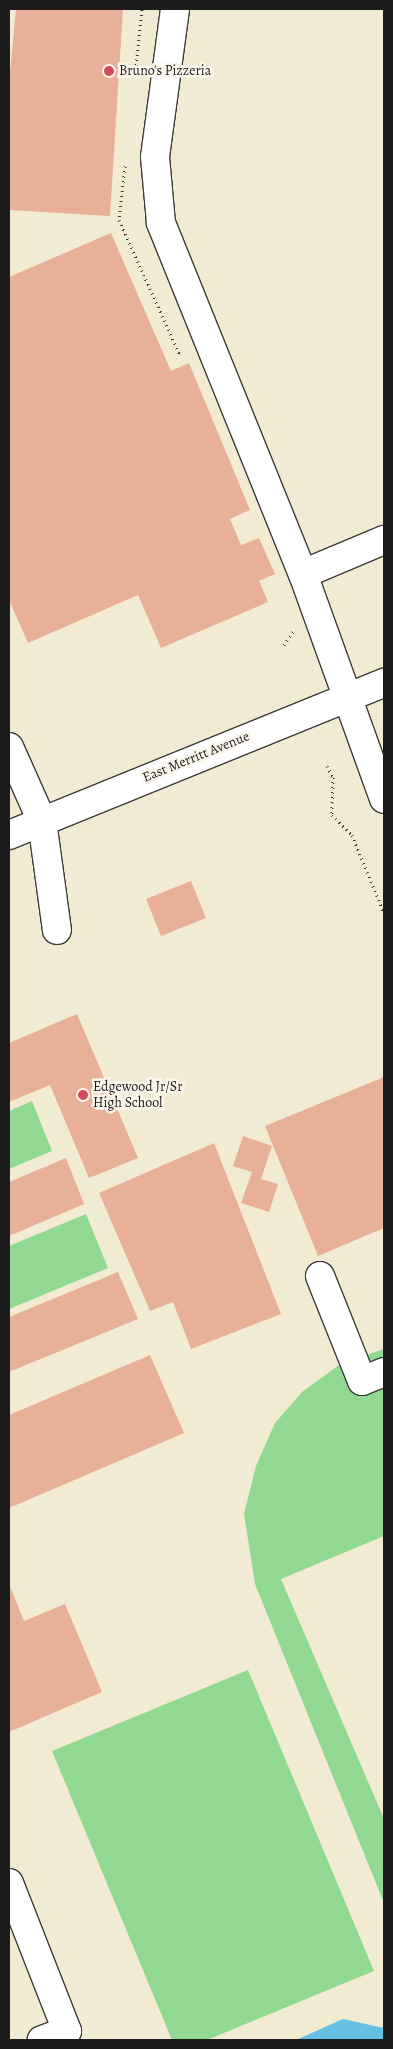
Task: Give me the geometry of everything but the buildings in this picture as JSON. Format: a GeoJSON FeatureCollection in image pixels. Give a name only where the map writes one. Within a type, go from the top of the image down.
{"type":"FeatureCollection","features":[{"type":"Feature","properties":{"kind":"street"},"geometry":{"type":"LineString","coordinates":[[175,9],[156,157],[161,222],[302,574],[384,799]]}},
{"type":"Feature","properties":{"kind":"street"},"geometry":{"type":"LineString","coordinates":[[302,574],[384,540]]}},
{"type":"Feature","properties":{"kind":"street","name":"East Merritt Avenue"},"geometry":{"type":"LineString","coordinates":[[9,835],[384,683]]}},
{"type":"Feature","properties":{"kind":"street"},"geometry":{"type":"LineString","coordinates":[[9,747],[42,821],[57,930]]}},
{"type":"Feature","properties":{"kind":"street"},"geometry":{"type":"LineString","coordinates":[[320,1276],[362,1380],[384,1372]]}},
{"type":"Feature","properties":{"kind":"street"},"geometry":{"type":"LineString","coordinates":[[9,1883],[67,2031],[42,2040]]}},
{"type":"Feature","properties":{"kind":"path"},"geometry":{"type":"LineString","coordinates":[[327,766],[333,777],[332,816],[352,835],[384,913]]}},
{"type":"Feature","properties":{"kind":"green space"},"geometry":{"type":"Polygon","coordinates":[[[32,1101],[52,1151],[9,1169],[9,1111],[32,1101]]]}},
{"type":"Feature","properties":{"kind":"green space"},"geometry":{"type":"Polygon","coordinates":[[[86,1214],[108,1268],[9,1309],[9,1246],[86,1214]]]}},
{"type":"Feature","properties":{"kind":"green space"},"geometry":{"type":"Polygon","coordinates":[[[384,1349],[384,1536],[281,1579],[384,1819],[384,1903],[255,1584],[244,1514],[256,1466],[275,1423],[302,1392],[342,1363],[384,1349]]]}},
{"type":"Feature","properties":{"kind":"green space"},"geometry":{"type":"Polygon","coordinates":[[[248,1670],[374,1971],[207,2040],[172,2040],[52,1751],[248,1670]]]}},
{"type":"Feature","properties":{"kind":"water"},"geometry":{"type":"Polygon","coordinates":[[[343,2019],[384,2028],[384,2040],[296,2040],[343,2019]]]}},
{"type":"Feature","properties":{"kind":"place","name":"Bruno's Pizzeria"},"geometry":{"type":"Point","coordinates":[109,71]}},
{"type":"Feature","properties":{"kind":"place","name":"Edgewood Jr/Sr High School"},"geometry":{"type":"Point","coordinates":[83,1095]}}]}
